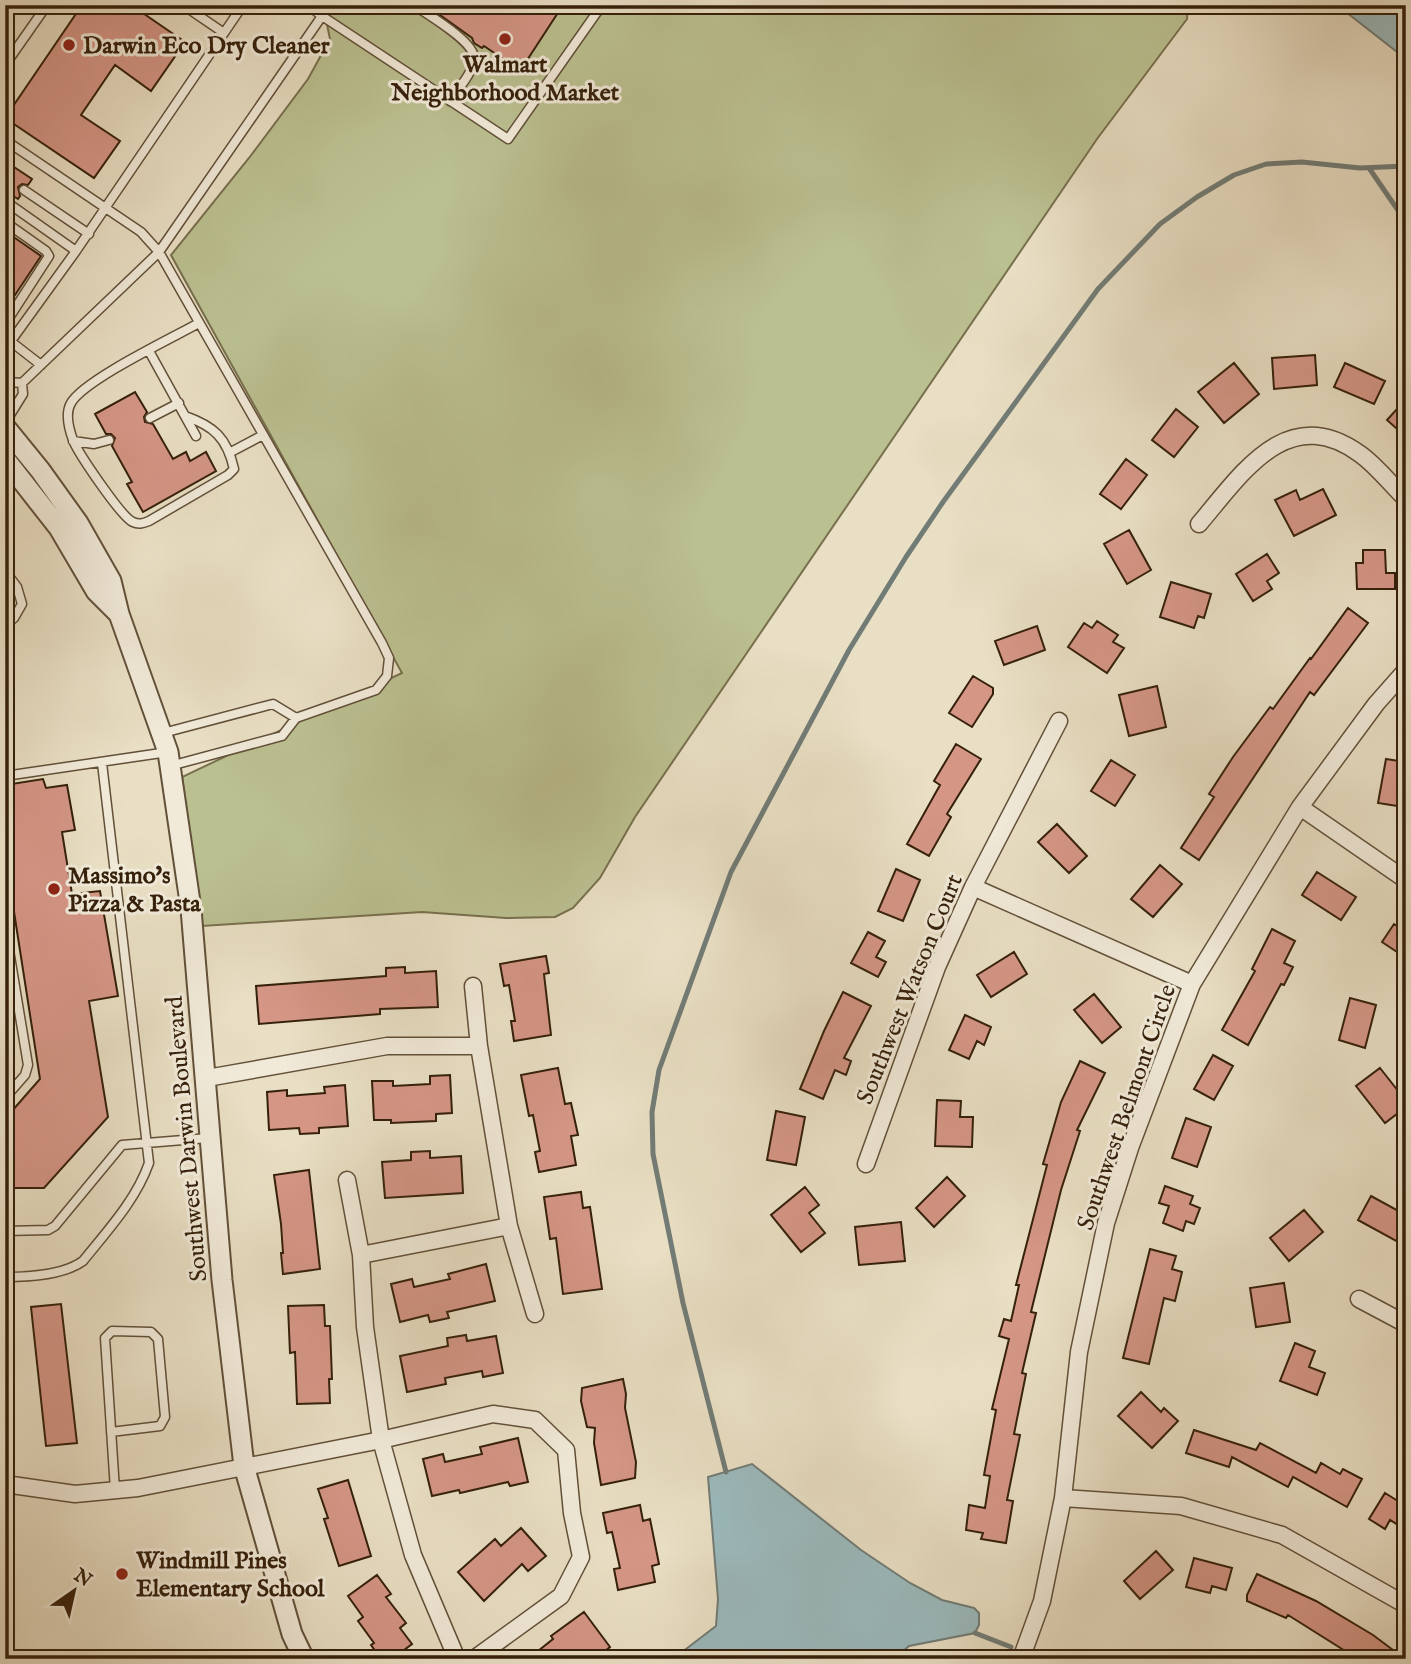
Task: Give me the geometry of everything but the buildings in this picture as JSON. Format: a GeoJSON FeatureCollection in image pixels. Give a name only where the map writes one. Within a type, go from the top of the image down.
{"type":"FeatureCollection","features":[{"type":"Feature","properties":{"kind":"street","name":"Southwest Darwin Boulevard"},"geometry":{"type":"LineString","coordinates":[[5,425],[78,523],[111,581],[119,614],[169,759],[191,909],[222,1280],[244,1466],[292,1634],[304,1659]]}},
{"type":"Feature","properties":{"kind":"street"},"geometry":{"type":"LineString","coordinates":[[1199,524],[1255,459],[1270,447],[1311,435],[1336,441],[1356,452],[1406,499]]}},
{"type":"Feature","properties":{"kind":"street","name":"Southwest Darwin Boulevard"},"geometry":{"type":"LineString","coordinates":[[5,459],[59,528],[96,591],[119,614]]}},
{"type":"Feature","properties":{"kind":"street","name":"Southwest Belmont Circle"},"geometry":{"type":"LineString","coordinates":[[1021,1659],[1042,1601],[1063,1498],[1079,1352],[1106,1223],[1130,1148],[1192,984],[1300,807],[1376,704],[1406,670]]}},
{"type":"Feature","properties":{"kind":"street","name":"Southwest Watson Court"},"geometry":{"type":"LineString","coordinates":[[866,1164],[937,967],[974,887],[1059,721]]}},
{"type":"Feature","properties":{"kind":"street"},"geometry":{"type":"LineString","coordinates":[[1300,807],[1406,880]]}},
{"type":"Feature","properties":{"kind":"street"},"geometry":{"type":"LineString","coordinates":[[974,887],[1192,984]]}},
{"type":"Feature","properties":{"kind":"street"},"geometry":{"type":"LineString","coordinates":[[473,986],[479,1046],[509,1226],[535,1314]]}},
{"type":"Feature","properties":{"kind":"street"},"geometry":{"type":"LineString","coordinates":[[206,1077],[387,1046],[479,1046]]}},
{"type":"Feature","properties":{"kind":"street"},"geometry":{"type":"LineString","coordinates":[[347,1180],[361,1255],[365,1326],[381,1440],[413,1555],[457,1659]]}},
{"type":"Feature","properties":{"kind":"street"},"geometry":{"type":"LineString","coordinates":[[361,1255],[509,1226]]}},
{"type":"Feature","properties":{"kind":"street"},"geometry":{"type":"LineString","coordinates":[[1359,1299],[1406,1324]]}},
{"type":"Feature","properties":{"kind":"street"},"geometry":{"type":"LineString","coordinates":[[5,1484],[75,1494],[138,1488],[381,1440],[493,1414],[535,1420],[566,1450],[572,1513],[581,1557],[561,1595],[474,1659]]}},
{"type":"Feature","properties":{"kind":"street"},"geometry":{"type":"LineString","coordinates":[[1063,1498],[1181,1506],[1282,1535],[1406,1605]]}},
{"type":"Feature","properties":{"kind":"lane"},"geometry":{"type":"LineString","coordinates":[[5,65],[47,5]]}},
{"type":"Feature","properties":{"kind":"lane"},"geometry":{"type":"LineString","coordinates":[[183,5],[224,33]]}},
{"type":"Feature","properties":{"kind":"lane"},"geometry":{"type":"LineString","coordinates":[[41,365],[8,339],[89,234],[243,5]]}},
{"type":"Feature","properties":{"kind":"lane"},"geometry":{"type":"LineString","coordinates":[[308,5],[508,139],[602,5]]}},
{"type":"Feature","properties":{"kind":"lane"},"geometry":{"type":"LineString","coordinates":[[5,384],[22,383],[159,252],[328,5]]}},
{"type":"Feature","properties":{"kind":"lane"},"geometry":{"type":"LineString","coordinates":[[414,5],[464,41],[472,50],[472,68],[450,101]]}},
{"type":"Feature","properties":{"kind":"lane"},"geometry":{"type":"LineString","coordinates":[[5,140],[141,232],[159,252],[389,658],[387,676],[376,690],[296,718],[282,736],[169,759],[102,763],[5,776]]}},
{"type":"Feature","properties":{"kind":"lane"},"geometry":{"type":"LineString","coordinates":[[24,190],[89,234]]}},
{"type":"Feature","properties":{"kind":"lane"},"geometry":{"type":"LineString","coordinates":[[5,201],[76,251]]}},
{"type":"Feature","properties":{"kind":"lane"},"geometry":{"type":"LineString","coordinates":[[5,222],[46,251],[49,256],[47,263],[5,324]]}},
{"type":"Feature","properties":{"kind":"lane"},"geometry":{"type":"LineString","coordinates":[[185,416],[215,430],[229,453],[234,469],[149,521],[140,524],[133,522],[117,507],[73,441],[68,408],[76,395],[93,382],[199,323]]}},
{"type":"Feature","properties":{"kind":"lane"},"geometry":{"type":"LineString","coordinates":[[149,351],[196,436]]}},
{"type":"Feature","properties":{"kind":"lane"},"geometry":{"type":"LineString","coordinates":[[5,425],[23,394],[22,383]]}},
{"type":"Feature","properties":{"kind":"lane"},"geometry":{"type":"LineString","coordinates":[[150,418],[179,404]]}},
{"type":"Feature","properties":{"kind":"lane"},"geometry":{"type":"LineString","coordinates":[[229,453],[263,435]]}},
{"type":"Feature","properties":{"kind":"lane"},"geometry":{"type":"LineString","coordinates":[[73,441],[94,444],[109,440]]}},
{"type":"Feature","properties":{"kind":"lane"},"geometry":{"type":"LineString","coordinates":[[5,571],[17,587],[22,604],[14,618],[5,625]]}},
{"type":"Feature","properties":{"kind":"lane"},"geometry":{"type":"LineString","coordinates":[[162,733],[273,705],[296,718]]}},
{"type":"Feature","properties":{"kind":"lane"},"geometry":{"type":"LineString","coordinates":[[5,1277],[75,1267],[83,1261],[129,1203],[149,1163],[102,763]]}},
{"type":"Feature","properties":{"kind":"lane"},"geometry":{"type":"LineString","coordinates":[[5,926],[28,1065],[25,1075],[5,1098]]}},
{"type":"Feature","properties":{"kind":"lane"},"geometry":{"type":"LineString","coordinates":[[5,1231],[48,1230],[55,1226],[122,1145],[211,1138]]}},
{"type":"Feature","properties":{"kind":"lane"},"geometry":{"type":"LineString","coordinates":[[111,1432],[160,1426],[165,1417],[158,1339],[151,1332],[111,1331],[105,1338],[111,1432],[115,1490]]}},
{"type":"Feature","properties":{"kind":"green space"},"geometry":{"type":"Polygon","coordinates":[[[323,5],[1188,5],[1187,19],[1097,139],[635,817],[600,878],[573,908],[555,917],[506,918],[422,912],[202,926],[182,777],[402,673],[171,255],[308,79],[330,39],[323,5]]]}},
{"type":"Feature","properties":{"kind":"water"},"geometry":{"type":"Polygon","coordinates":[[[1337,5],[1406,5],[1406,59],[1337,5]]]}},
{"type":"Feature","properties":{"kind":"water"},"geometry":{"type":"Polygon","coordinates":[[[752,1464],[861,1550],[910,1583],[942,1600],[974,1608],[979,1613],[979,1625],[975,1633],[909,1646],[894,1659],[673,1659],[716,1626],[718,1599],[708,1477],[752,1464]]]}},
{"type":"Feature","properties":{"kind":"water"},"geometry":{"type":"Polygon","coordinates":[[[1081,1651],[1098,1651],[1109,1659],[1072,1659],[1081,1651]]]}},
{"type":"Feature","properties":{"kind":"waterway"},"geometry":{"type":"LineString","coordinates":[[726,1472],[683,1303],[653,1154],[652,1112],[659,1070],[731,872],[849,650],[906,557],[1098,289],[1160,224],[1234,175],[1266,164],[1302,162],[1360,168],[1406,166]]}},
{"type":"Feature","properties":{"kind":"waterway"},"geometry":{"type":"LineString","coordinates":[[1369,168],[1406,222]]}},
{"type":"Feature","properties":{"kind":"waterway"},"geometry":{"type":"LineString","coordinates":[[975,1633],[1011,1647]]}},
{"type":"Feature","properties":{"kind":"waterway"},"geometry":{"type":"LineString","coordinates":[[1037,1657],[1041,1659]]}},
{"type":"Feature","properties":{"kind":"place","name":"Walmart Neighborhood Market"},"geometry":{"type":"Point","coordinates":[505,39]}},
{"type":"Feature","properties":{"kind":"place","name":"Darwin Eco Dry Cleaner"},"geometry":{"type":"Point","coordinates":[69,45]}},
{"type":"Feature","properties":{"kind":"place","name":"Massimo's Pizza & Pasta"},"geometry":{"type":"Point","coordinates":[54,889]}},
{"type":"Feature","properties":{"kind":"place","name":"Windmill Pines Elementary School"},"geometry":{"type":"Point","coordinates":[122,1574]}}]}
